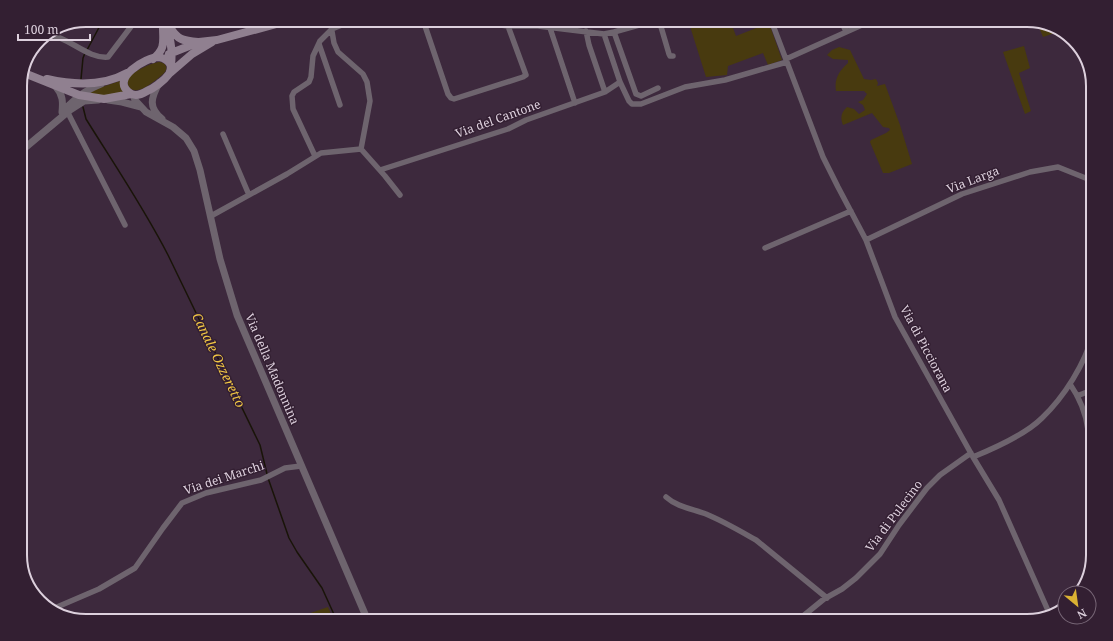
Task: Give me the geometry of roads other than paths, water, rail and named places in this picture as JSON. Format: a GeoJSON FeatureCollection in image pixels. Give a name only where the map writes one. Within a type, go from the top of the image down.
{"type":"FeatureCollection","features":[{"type":"Feature","properties":{"kind":"main road"},"geometry":{"type":"LineString","coordinates":[[157,58],[164,43],[164,27]]}},
{"type":"Feature","properties":{"kind":"main road"},"geometry":{"type":"LineString","coordinates":[[166,27],[173,52],[170,69]]}},
{"type":"Feature","properties":{"kind":"main road"},"geometry":{"type":"LineString","coordinates":[[169,27],[174,35],[184,40],[199,42],[217,40],[266,27]]}},
{"type":"Feature","properties":{"kind":"main road"},"geometry":{"type":"LineString","coordinates":[[28,74],[56,87],[79,95],[104,99],[132,94],[141,94],[160,82],[170,69],[192,54],[217,40]]}},
{"type":"Feature","properties":{"kind":"main road"},"geometry":{"type":"LineString","coordinates":[[28,73],[74,84],[97,83],[120,77],[157,58],[199,42]]}},
{"type":"Feature","properties":{"kind":"main road"},"geometry":{"type":"LineString","coordinates":[[157,58],[168,61],[170,69]]}},
{"type":"Feature","properties":{"kind":"main road"},"geometry":{"type":"LineString","coordinates":[[128,73],[124,78],[124,84],[128,92],[132,94]]}},
{"type":"Feature","properties":{"kind":"street"},"geometry":{"type":"LineString","coordinates":[[55,36],[63,38],[84,50],[104,57],[108,56],[114,51],[131,27]]}},
{"type":"Feature","properties":{"kind":"street"},"geometry":{"type":"LineString","coordinates":[[315,156],[297,120],[292,102],[294,92],[309,82],[311,77],[313,56],[319,44],[332,29],[337,27]]}},
{"type":"Feature","properties":{"kind":"street"},"geometry":{"type":"LineString","coordinates":[[425,27],[448,94],[454,99],[526,75],[508,27]]}},
{"type":"Feature","properties":{"kind":"street"},"geometry":{"type":"LineString","coordinates":[[529,27],[586,31],[604,34],[632,27]]}},
{"type":"Feature","properties":{"kind":"street"},"geometry":{"type":"LineString","coordinates":[[660,27],[669,54],[670,56],[673,56]]}},
{"type":"Feature","properties":{"kind":"street","name":"Via di Picciorana"},"geometry":{"type":"LineString","coordinates":[[774,27],[823,156],[866,240],[896,321],[1004,512],[1048,611]]}},
{"type":"Feature","properties":{"kind":"street"},"geometry":{"type":"LineString","coordinates":[[844,27],[846,32]]}},
{"type":"Feature","properties":{"kind":"street"},"geometry":{"type":"LineString","coordinates":[[604,34],[620,82],[629,102],[632,104],[641,104],[685,87],[725,80],[786,60],[857,27]]}},
{"type":"Feature","properties":{"kind":"street"},"geometry":{"type":"LineString","coordinates":[[550,28],[575,103]]}},
{"type":"Feature","properties":{"kind":"street"},"geometry":{"type":"LineString","coordinates":[[332,29],[334,43],[338,52],[363,74],[367,82],[370,101],[361,149]]}},
{"type":"Feature","properties":{"kind":"street"},"geometry":{"type":"LineString","coordinates":[[586,31],[589,45],[605,92]]}},
{"type":"Feature","properties":{"kind":"street"},"geometry":{"type":"LineString","coordinates":[[614,32],[636,94],[641,96],[658,88]]}},
{"type":"Feature","properties":{"kind":"street"},"geometry":{"type":"LineString","coordinates":[[319,44],[340,105]]}},
{"type":"Feature","properties":{"kind":"street"},"geometry":{"type":"LineString","coordinates":[[27,146],[65,112],[79,95],[89,88],[110,80]]}},
{"type":"Feature","properties":{"kind":"street"},"geometry":{"type":"LineString","coordinates":[[160,82],[153,96],[152,106],[154,112],[168,125]]}},
{"type":"Feature","properties":{"kind":"street","name":"Via del Cantone"},"geometry":{"type":"LineString","coordinates":[[380,170],[508,129],[526,120],[605,92],[620,82]]}},
{"type":"Feature","properties":{"kind":"street"},"geometry":{"type":"LineString","coordinates":[[56,87],[62,94],[65,112],[125,226]]}},
{"type":"Feature","properties":{"kind":"street"},"geometry":{"type":"LineString","coordinates":[[132,94],[141,107],[153,117],[168,125]]}},
{"type":"Feature","properties":{"kind":"street"},"geometry":{"type":"LineString","coordinates":[[65,112],[84,101],[104,99],[141,107]]}},
{"type":"Feature","properties":{"kind":"street","name":"Via della Madonnina"},"geometry":{"type":"LineString","coordinates":[[168,125],[186,138],[194,151],[200,170],[220,259],[237,315],[365,614]]}},
{"type":"Feature","properties":{"kind":"street"},"geometry":{"type":"LineString","coordinates":[[223,134],[249,195]]}},
{"type":"Feature","properties":{"kind":"street"},"geometry":{"type":"LineString","coordinates":[[211,216],[287,174],[315,156],[326,152],[361,149]]}},
{"type":"Feature","properties":{"kind":"street"},"geometry":{"type":"LineString","coordinates":[[361,149],[400,195]]}},
{"type":"Feature","properties":{"kind":"street","name":"Via Larga"},"geometry":{"type":"LineString","coordinates":[[866,240],[962,194],[1030,172],[1058,167],[1086,178]]}},
{"type":"Feature","properties":{"kind":"street"},"geometry":{"type":"LineString","coordinates":[[765,248],[851,212]]}},
{"type":"Feature","properties":{"kind":"street","name":"Via di Pulecino"},"geometry":{"type":"LineString","coordinates":[[806,614],[842,589],[868,567],[880,554],[899,525],[927,488],[940,475],[972,455],[1003,444],[1042,418],[1070,384],[1086,352]]}},
{"type":"Feature","properties":{"kind":"street"},"geometry":{"type":"LineString","coordinates":[[1070,384],[1077,396],[1086,418]]}},
{"type":"Feature","properties":{"kind":"street"},"geometry":{"type":"LineString","coordinates":[[1077,396],[1086,392]]}},
{"type":"Feature","properties":{"kind":"street","name":"Via dei Marchi"},"geometry":{"type":"LineString","coordinates":[[57,607],[99,588],[135,568],[182,503],[206,493],[255,482],[285,468],[301,466]]}},
{"type":"Feature","properties":{"kind":"street"},"geometry":{"type":"LineString","coordinates":[[666,497],[671,502],[707,514],[756,540],[827,598]]}},
{"type":"Feature","properties":{"kind":"waterway","name":"Canale Ozzeretto"},"geometry":{"type":"LineString","coordinates":[[87,50],[99,27]]}},
{"type":"Feature","properties":{"kind":"waterway","name":"Canale Ozzeretto"},"geometry":{"type":"LineString","coordinates":[[81,79],[83,58],[85,53]]}},
{"type":"Feature","properties":{"kind":"waterway","name":"Canale Ozzeretto"},"geometry":{"type":"LineString","coordinates":[[83,107],[86,119],[139,203],[168,255],[260,445],[267,474]]}},
{"type":"Feature","properties":{"kind":"waterway","name":"Canale Ozzeretto"},"geometry":{"type":"LineString","coordinates":[[268,478],[289,538],[322,588],[334,614]]}}]}
